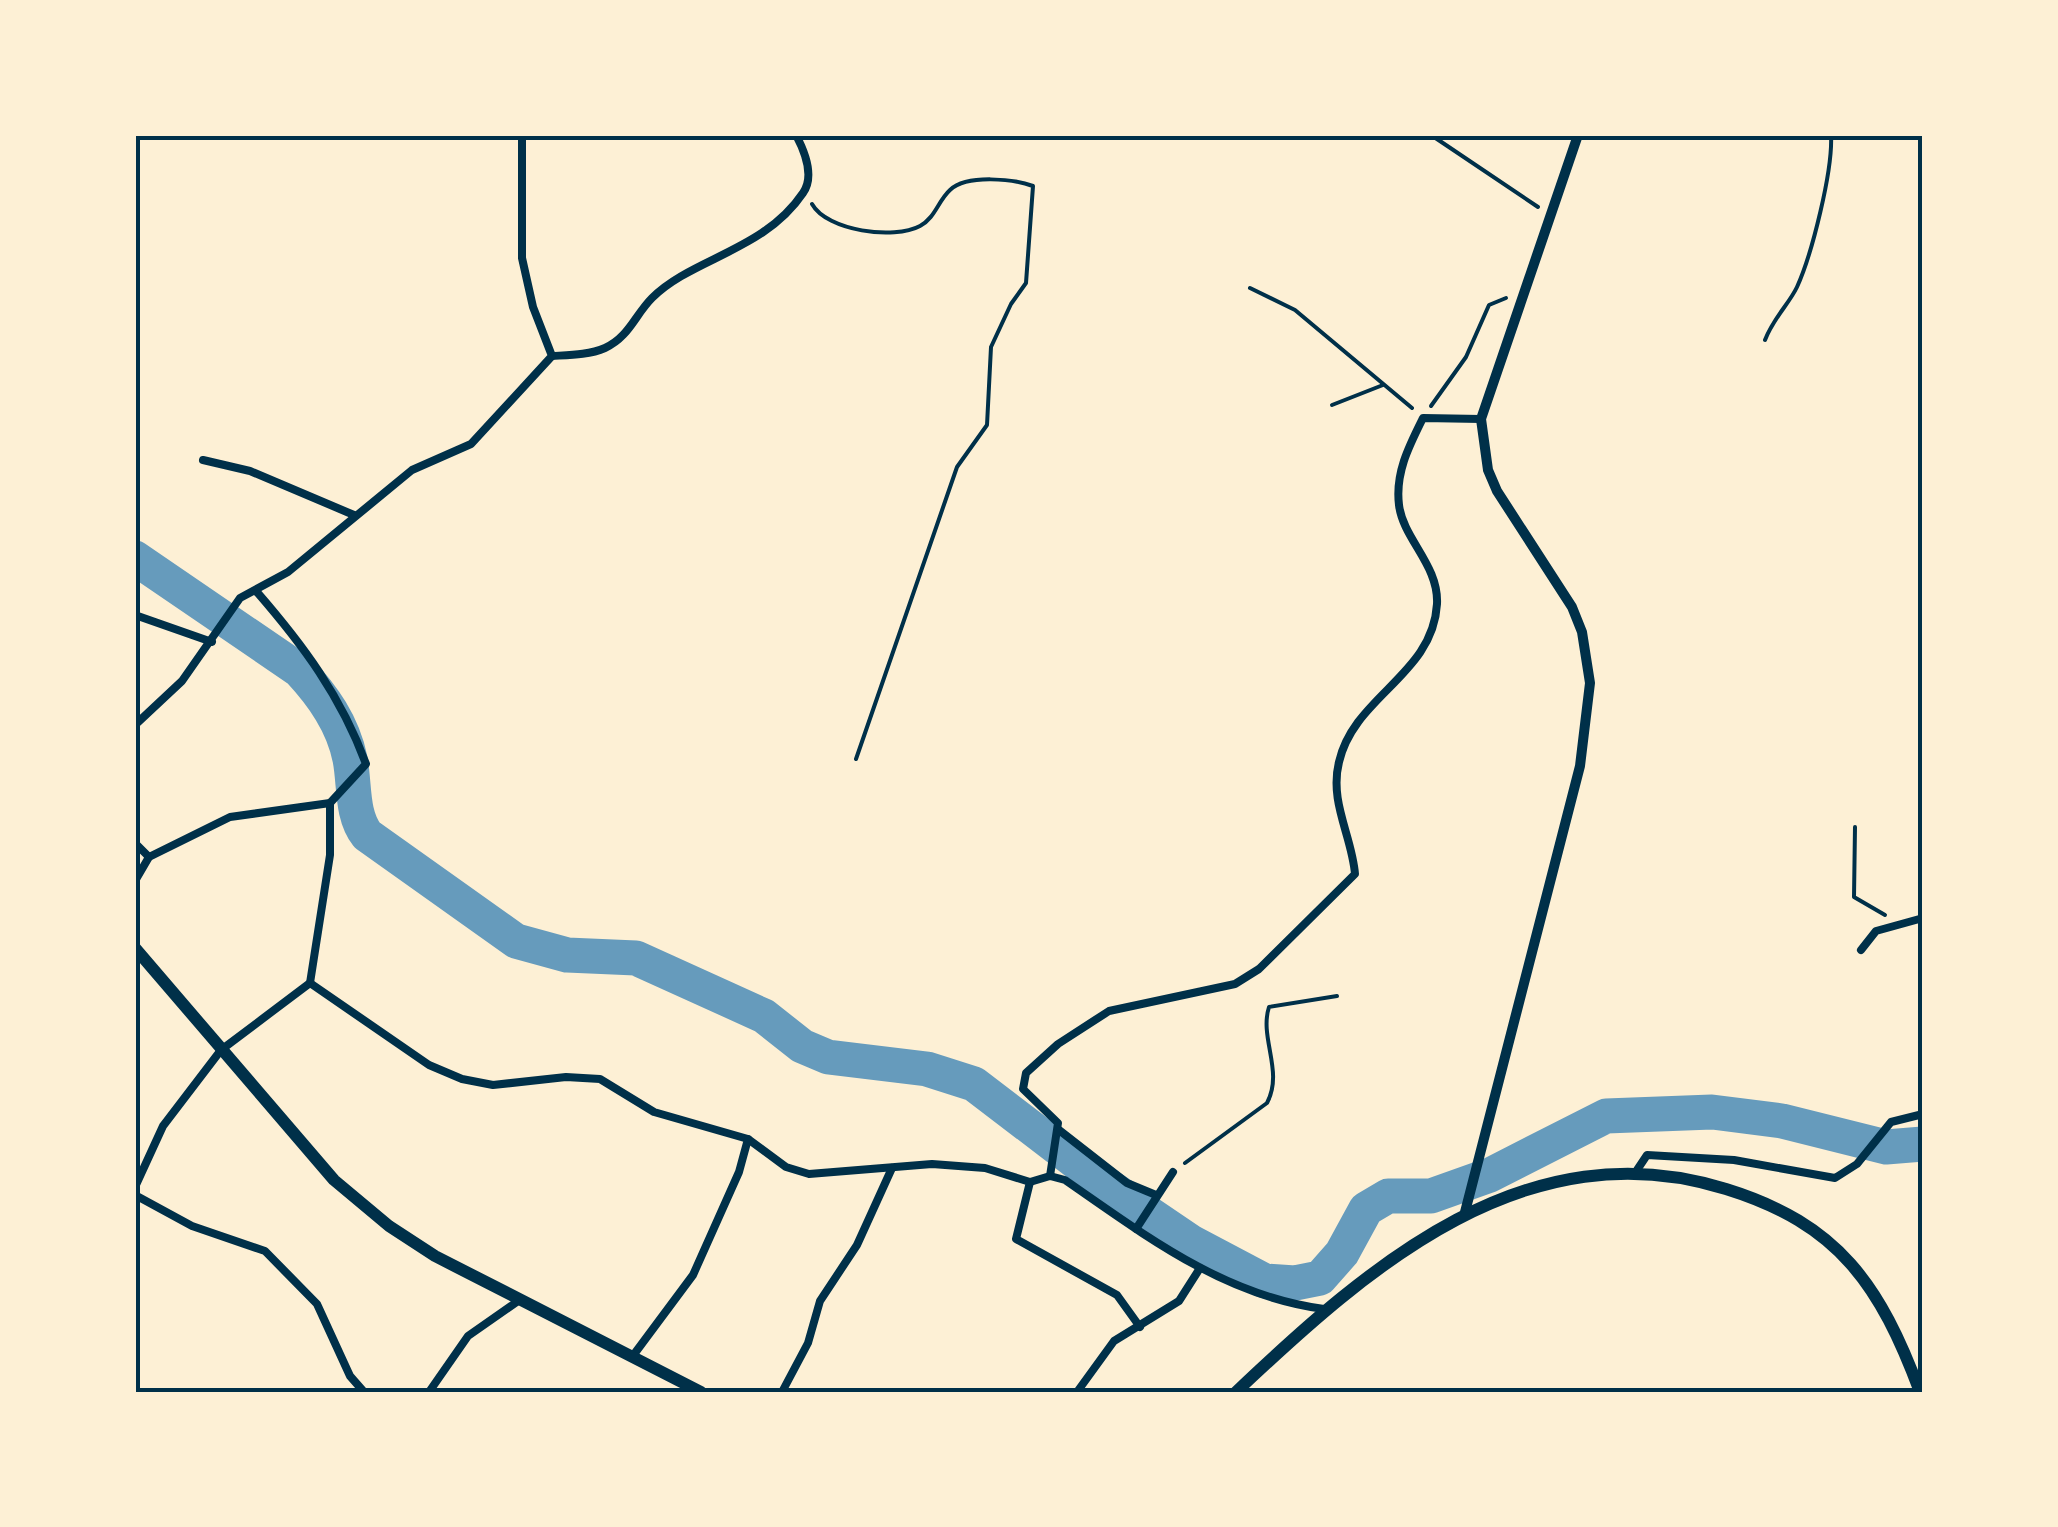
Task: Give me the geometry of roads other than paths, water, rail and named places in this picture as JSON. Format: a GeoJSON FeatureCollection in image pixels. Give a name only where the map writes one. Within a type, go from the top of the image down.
{"type":"FeatureCollection","features":[{"type":"Feature","properties":{"kind":"main road"},"geometry":{"type":"LineString","coordinates":[[135,948],[334,1180],[362,1204],[436,1256],[701,1392]]}},
{"type":"Feature","properties":{"kind":"main road"},"geometry":{"type":"LineString","coordinates":[[1236,1392],[1324,1309],[1391,1257],[1464,1216],[1570,1177],[1637,1170],[1757,1198],[1811,1226],[1839,1248],[1887,1310],[1920,1392]]}},
{"type":"Feature","properties":{"kind":"street"},"geometry":{"type":"LineString","coordinates":[[522,135],[522,258],[533,307],[552,356]]}},
{"type":"Feature","properties":{"kind":"street"},"geometry":{"type":"LineString","coordinates":[[135,725],[182,681],[240,598],[288,572],[412,470],[471,444],[552,356],[579,355],[626,334],[654,295],[737,251],[805,191],[809,168],[796,135]]}},
{"type":"Feature","properties":{"kind":"street"},"geometry":{"type":"LineString","coordinates":[[1464,1216],[1580,766],[1590,682],[1585,644],[1572,607],[1497,492],[1488,470],[1480,418],[1578,135]]}},
{"type":"Feature","properties":{"kind":"street"},"geometry":{"type":"LineString","coordinates":[[1050,1176],[1058,1122],[1024,1089],[1026,1073],[1058,1044],[1110,1011],[1235,984],[1260,968],[1354,874],[1336,789],[1347,735],[1372,704],[1401,680],[1422,651],[1437,604],[1426,558],[1399,508],[1400,471],[1424,418],[1480,418]]}},
{"type":"Feature","properties":{"kind":"street"},"geometry":{"type":"LineString","coordinates":[[203,460],[250,471],[354,515]]}},
{"type":"Feature","properties":{"kind":"street"},"geometry":{"type":"LineString","coordinates":[[135,880],[149,857],[230,817],[330,803],[366,764],[350,721],[313,658],[256,591]]}},
{"type":"Feature","properties":{"kind":"street"},"geometry":{"type":"LineString","coordinates":[[135,614],[212,642]]}},
{"type":"Feature","properties":{"kind":"street"},"geometry":{"type":"LineString","coordinates":[[135,1187],[163,1126],[221,1050],[310,983],[330,855],[330,803]]}},
{"type":"Feature","properties":{"kind":"street"},"geometry":{"type":"LineString","coordinates":[[135,843],[149,857]]}},
{"type":"Feature","properties":{"kind":"street"},"geometry":{"type":"LineString","coordinates":[[1861,950],[1876,931],[1923,918]]}},
{"type":"Feature","properties":{"kind":"street"},"geometry":{"type":"LineString","coordinates":[[310,983],[412,1055],[462,1079],[493,1085],[566,1077],[600,1079],[654,1112],[748,1139],[786,1168],[808,1174],[932,1164],[985,1168],[1030,1182],[1050,1176],[1065,1180],[1200,1268],[1254,1295],[1324,1309]]}},
{"type":"Feature","properties":{"kind":"street"},"geometry":{"type":"LineString","coordinates":[[1637,1170],[1647,1155],[1680,1155],[1834,1178],[1857,1164],[1890,1122],[1923,1114]]}},
{"type":"Feature","properties":{"kind":"street"},"geometry":{"type":"LineString","coordinates":[[1059,1130],[1127,1183],[1156,1194]]}},
{"type":"Feature","properties":{"kind":"street"},"geometry":{"type":"LineString","coordinates":[[632,1357],[693,1274],[739,1172],[748,1139]]}},
{"type":"Feature","properties":{"kind":"street"},"geometry":{"type":"LineString","coordinates":[[782,1392],[808,1343],[820,1301],[857,1245],[892,1168]]}},
{"type":"Feature","properties":{"kind":"street"},"geometry":{"type":"LineString","coordinates":[[1136,1229],[1173,1172]]}},
{"type":"Feature","properties":{"kind":"street"},"geometry":{"type":"LineString","coordinates":[[1030,1182],[1016,1239],[1117,1295],[1140,1327]]}},
{"type":"Feature","properties":{"kind":"street"},"geometry":{"type":"LineString","coordinates":[[135,1195],[192,1226],[265,1251],[316,1304],[350,1376],[364,1392]]}},
{"type":"Feature","properties":{"kind":"street"},"geometry":{"type":"LineString","coordinates":[[1077,1392],[1114,1341],[1179,1301],[1200,1268]]}},
{"type":"Feature","properties":{"kind":"street"},"geometry":{"type":"LineString","coordinates":[[429,1392],[468,1336],[521,1299]]}},
{"type":"Feature","properties":{"kind":"waterway"},"geometry":{"type":"LineString","coordinates":[[135,558],[299,670],[324,700],[342,734],[350,759],[356,809],[367,835],[516,941],[567,955],[636,958],[764,1016],[802,1046],[828,1057],[927,1069],[974,1084],[1101,1181],[1191,1242],[1265,1281],[1295,1283],[1320,1278],[1342,1253],[1366,1209],[1388,1196],[1431,1196],[1490,1175],[1606,1116],[1712,1112],[1782,1121],[1886,1147],[1923,1144]]}}]}
